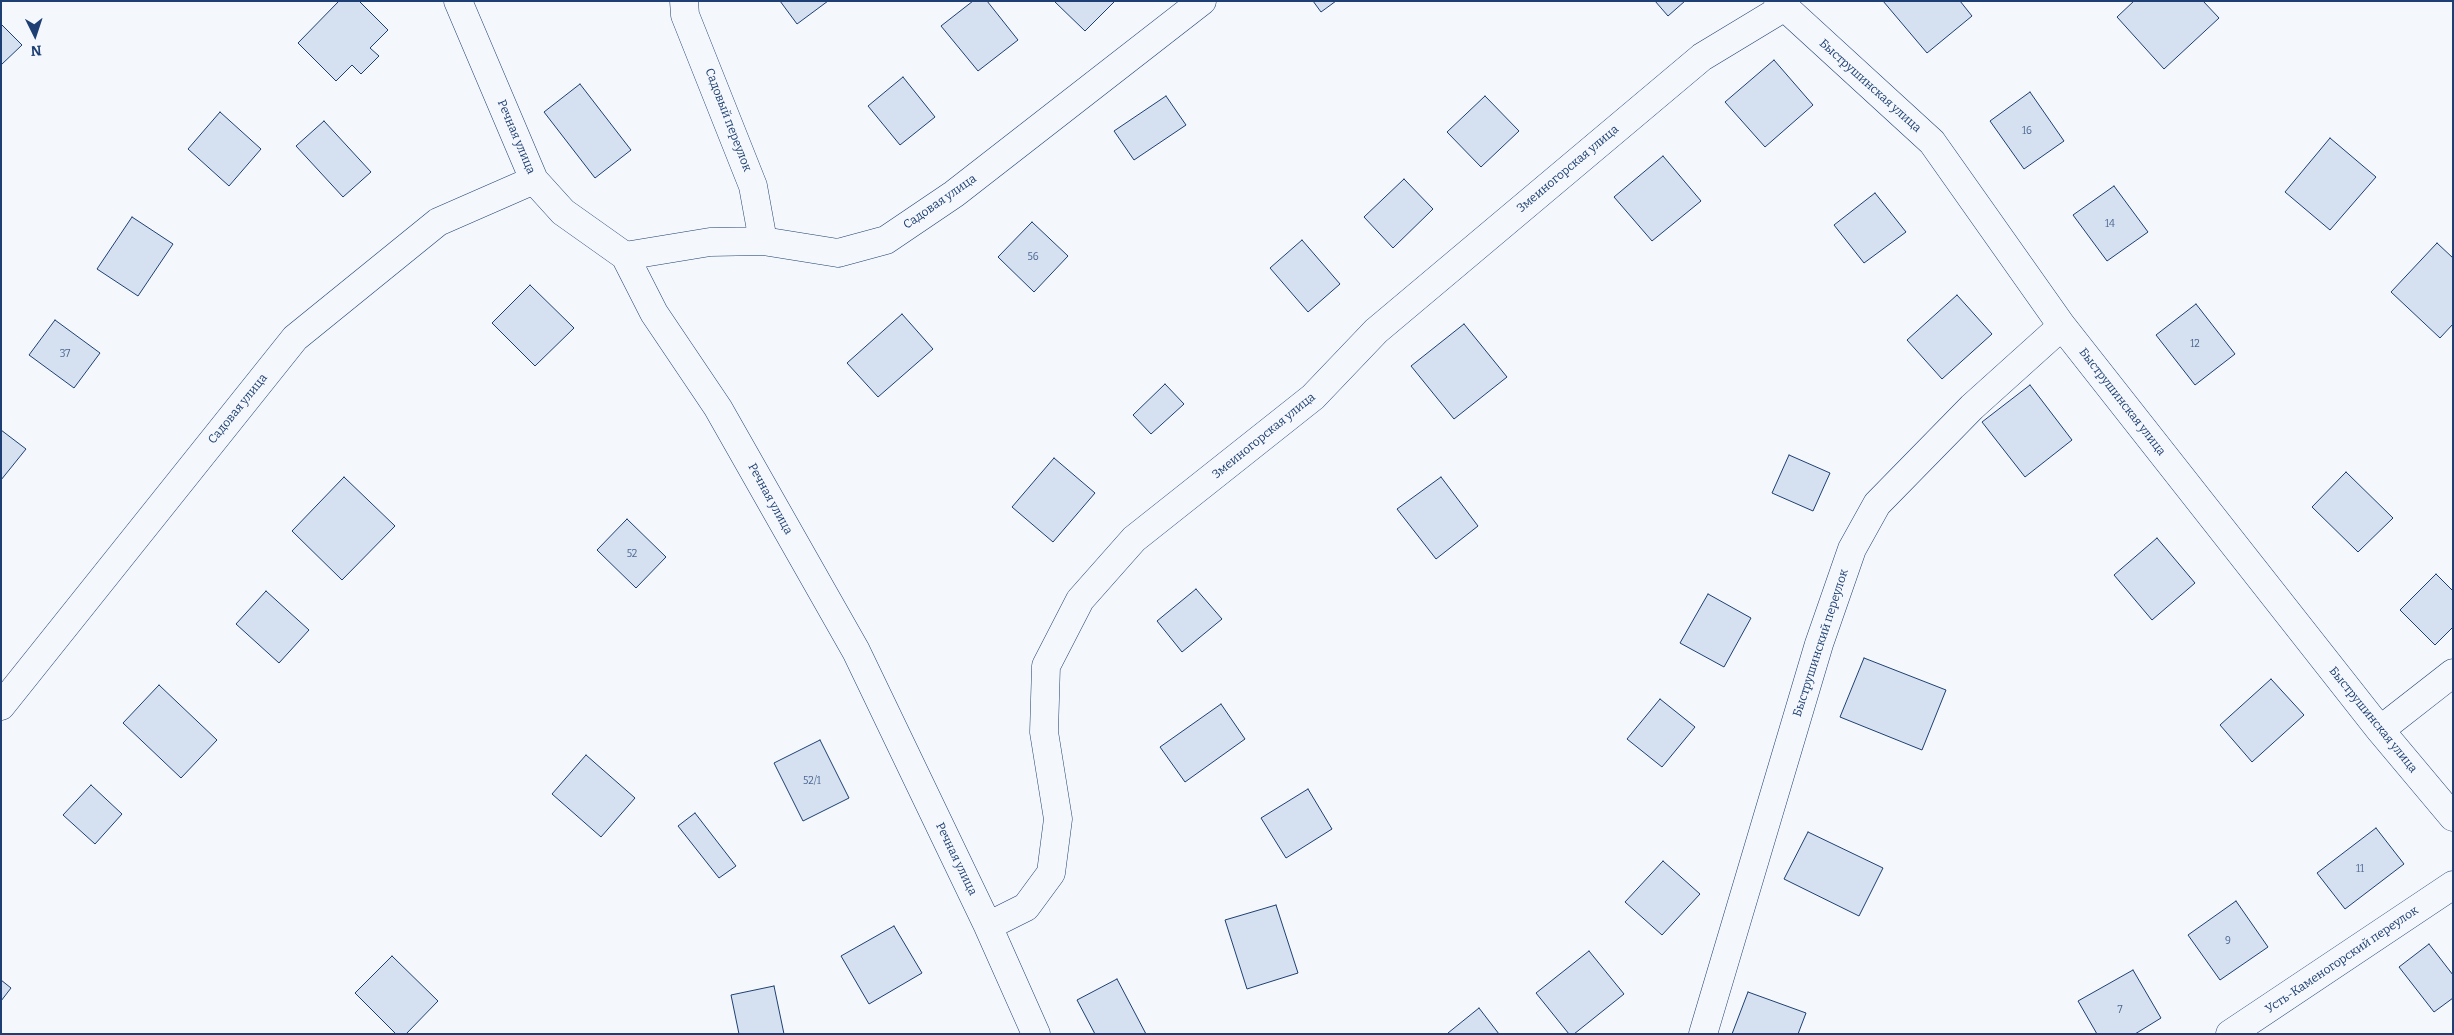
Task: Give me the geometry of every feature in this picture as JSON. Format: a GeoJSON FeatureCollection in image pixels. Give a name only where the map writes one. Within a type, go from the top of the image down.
{"type":"FeatureCollection","features":[{"type":"Feature","properties":{"kind":"street","name":"Речная улица"},"geometry":{"type":"LineString","coordinates":[[458,1],[534,180],[563,212],[625,256],[654,313],[718,408],[856,651],[988,926],[1036,1034]]}},
{"type":"Feature","properties":{"kind":"street","name":"Садовый переулок"},"geometry":{"type":"LineString","coordinates":[[684,1],[685,15],[753,186],[763,241]]}},
{"type":"Feature","properties":{"kind":"street","name":"Садовая улица"},"geometry":{"type":"LineString","coordinates":[[625,256],[710,242],[763,241],[838,253],[886,240],[954,194],[1202,1]]}},
{"type":"Feature","properties":{"kind":"street","name":"Быструшинская улица"},"geometry":{"type":"LineString","coordinates":[[1781,5],[1932,142],[2062,326],[2380,730],[2453,817]]}},
{"type":"Feature","properties":{"kind":"street","name":"Змеиногорская улица"},"geometry":{"type":"LineString","coordinates":[[988,926],[1026,906],[1051,873],[1058,819],[1044,732],[1046,666],[1080,600],[1134,539],[1313,397],[1376,331],[1702,57],[1781,5]]}},
{"type":"Feature","properties":{"kind":"street","name":"Садовая улица"},"geometry":{"type":"LineString","coordinates":[[1,706],[295,338],[438,222],[534,180]]}},
{"type":"Feature","properties":{"kind":"street","name":"Быструшинский переулок"},"geometry":{"type":"LineString","coordinates":[[1704,1034],[1819,644],[1852,549],[1877,504],[1972,407],[2062,326]]}},
{"type":"Feature","properties":{"kind":"street"},"geometry":{"type":"LineString","coordinates":[[2380,730],[2453,673]]}},
{"type":"Feature","properties":{"kind":"street","name":"Усть-Каменогорский переулок"},"geometry":{"type":"LineString","coordinates":[[2230,1034],[2453,885]]}},
{"type":"Feature","properties":{"kind":"building"},"geometry":{"type":"Polygon","coordinates":[[[339,1],[359,1],[388,30],[370,48],[379,56],[361,74],[352,65],[336,81],[298,43],[339,1]]]}},
{"type":"Feature","properties":{"kind":"building"},"geometry":{"type":"Polygon","coordinates":[[[780,1],[828,1],[797,24],[780,1]]]}},
{"type":"Feature","properties":{"kind":"building"},"geometry":{"type":"Polygon","coordinates":[[[973,1],[987,1],[1018,40],[978,71],[941,26],[973,1]]]}},
{"type":"Feature","properties":{"kind":"building"},"geometry":{"type":"Polygon","coordinates":[[[1054,1],[1115,1],[1085,31],[1054,1]]]}},
{"type":"Feature","properties":{"kind":"building"},"geometry":{"type":"Polygon","coordinates":[[[1313,1],[1336,1],[1321,12],[1313,1]]]}},
{"type":"Feature","properties":{"kind":"building"},"geometry":{"type":"Polygon","coordinates":[[[1655,1],[1685,1],[1668,16],[1655,1]]]}},
{"type":"Feature","properties":{"kind":"building"},"geometry":{"type":"Polygon","coordinates":[[[1883,1],[1960,1],[1972,16],[1927,53],[1883,1]]]}},
{"type":"Feature","properties":{"kind":"building"},"geometry":{"type":"Polygon","coordinates":[[[2134,1],[2203,1],[2219,18],[2164,69],[2117,17],[2134,1]]]}},
{"type":"Feature","properties":{"kind":"building"},"geometry":{"type":"Polygon","coordinates":[[[1,24],[22,45],[1,65],[1,24]]]}},
{"type":"Feature","properties":{"kind":"building"},"geometry":{"type":"Polygon","coordinates":[[[1774,60],[1813,105],[1765,147],[1725,102],[1774,60]]]}},
{"type":"Feature","properties":{"kind":"building"},"geometry":{"type":"Polygon","coordinates":[[[903,77],[935,117],[900,145],[868,106],[903,77]]]}},
{"type":"Feature","properties":{"kind":"building"},"geometry":{"type":"Polygon","coordinates":[[[580,84],[631,150],[595,178],[544,112],[580,84]]]}},
{"type":"Feature","properties":{"kind":"building"},"geometry":{"type":"Polygon","coordinates":[[[2030,92],[2064,141],[2024,169],[1990,121],[2030,92]]]}},
{"type":"Feature","properties":{"kind":"building"},"geometry":{"type":"Polygon","coordinates":[[[1166,96],[1186,125],[1134,160],[1114,131],[1166,96]]]}},
{"type":"Feature","properties":{"kind":"building"},"geometry":{"type":"Polygon","coordinates":[[[1485,96],[1519,131],[1481,167],[1447,132],[1485,96]]]}},
{"type":"Feature","properties":{"kind":"building"},"geometry":{"type":"Polygon","coordinates":[[[220,112],[261,149],[229,186],[188,149],[220,112]]]}},
{"type":"Feature","properties":{"kind":"building"},"geometry":{"type":"Polygon","coordinates":[[[324,121],[371,172],[343,197],[296,146],[324,121]]]}},
{"type":"Feature","properties":{"kind":"building"},"geometry":{"type":"Polygon","coordinates":[[[2330,138],[2376,177],[2330,230],[2285,192],[2330,138]]]}},
{"type":"Feature","properties":{"kind":"building"},"geometry":{"type":"Polygon","coordinates":[[[1663,156],[1701,201],[1652,241],[1614,197],[1663,156]]]}},
{"type":"Feature","properties":{"kind":"building"},"geometry":{"type":"Polygon","coordinates":[[[1404,179],[1433,209],[1393,248],[1364,217],[1404,179]]]}},
{"type":"Feature","properties":{"kind":"building"},"geometry":{"type":"Polygon","coordinates":[[[2114,186],[2148,232],[2107,261],[2073,215],[2114,186]]]}},
{"type":"Feature","properties":{"kind":"building"},"geometry":{"type":"Polygon","coordinates":[[[1875,193],[1906,232],[1864,263],[1834,225],[1875,193]]]}},
{"type":"Feature","properties":{"kind":"building"},"geometry":{"type":"Polygon","coordinates":[[[132,217],[173,244],[138,296],[97,269],[132,217]]]}},
{"type":"Feature","properties":{"kind":"building"},"geometry":{"type":"Polygon","coordinates":[[[1032,222],[1068,256],[1034,292],[998,257],[1032,222]]]}},
{"type":"Feature","properties":{"kind":"building"},"geometry":{"type":"Polygon","coordinates":[[[1302,240],[1340,284],[1308,312],[1270,268],[1302,240]]]}},
{"type":"Feature","properties":{"kind":"building"},"geometry":{"type":"Polygon","coordinates":[[[2437,243],[2453,258],[2453,324],[2440,338],[2391,292],[2437,243]]]}},
{"type":"Feature","properties":{"kind":"building"},"geometry":{"type":"Polygon","coordinates":[[[530,285],[574,328],[535,366],[492,323],[530,285]]]}},
{"type":"Feature","properties":{"kind":"building"},"geometry":{"type":"Polygon","coordinates":[[[1957,295],[1992,334],[1942,379],[1907,340],[1957,295]]]}},
{"type":"Feature","properties":{"kind":"building"},"geometry":{"type":"Polygon","coordinates":[[[2196,304],[2235,354],[2195,385],[2156,335],[2196,304]]]}},
{"type":"Feature","properties":{"kind":"building"},"geometry":{"type":"Polygon","coordinates":[[[902,314],[933,349],[878,397],[847,363],[902,314]]]}},
{"type":"Feature","properties":{"kind":"building"},"geometry":{"type":"Polygon","coordinates":[[[55,320],[100,353],[74,388],[29,355],[55,320]]]}},
{"type":"Feature","properties":{"kind":"building"},"geometry":{"type":"Polygon","coordinates":[[[1464,324],[1507,377],[1454,419],[1411,366],[1464,324]]]}},
{"type":"Feature","properties":{"kind":"building"},"geometry":{"type":"Polygon","coordinates":[[[1165,384],[1184,404],[1151,434],[1133,415],[1165,384]]]}},
{"type":"Feature","properties":{"kind":"building"},"geometry":{"type":"Polygon","coordinates":[[[2030,385],[2072,440],[2025,477],[1982,422],[2030,385]]]}},
{"type":"Feature","properties":{"kind":"building"},"geometry":{"type":"Polygon","coordinates":[[[1,430],[26,449],[1,480],[1,430]]]}},
{"type":"Feature","properties":{"kind":"building"},"geometry":{"type":"Polygon","coordinates":[[[1789,455],[1830,473],[1813,511],[1772,493],[1789,455]]]}},
{"type":"Feature","properties":{"kind":"building"},"geometry":{"type":"Polygon","coordinates":[[[1054,458],[1095,493],[1053,542],[1012,507],[1054,458]]]}},
{"type":"Feature","properties":{"kind":"building"},"geometry":{"type":"Polygon","coordinates":[[[2346,472],[2393,518],[2358,552],[2312,507],[2346,472]]]}},
{"type":"Feature","properties":{"kind":"building"},"geometry":{"type":"Polygon","coordinates":[[[344,477],[395,526],[342,580],[292,531],[344,477]]]}},
{"type":"Feature","properties":{"kind":"building"},"geometry":{"type":"Polygon","coordinates":[[[1441,477],[1478,526],[1436,559],[1397,509],[1441,477]]]}},
{"type":"Feature","properties":{"kind":"building"},"geometry":{"type":"Polygon","coordinates":[[[627,519],[666,557],[636,588],[597,550],[627,519]]]}},
{"type":"Feature","properties":{"kind":"building"},"geometry":{"type":"Polygon","coordinates":[[[2157,538],[2195,583],[2152,620],[2114,575],[2157,538]]]}},
{"type":"Feature","properties":{"kind":"building"},"geometry":{"type":"Polygon","coordinates":[[[2436,574],[2453,591],[2453,627],[2435,645],[2400,610],[2436,574]]]}},
{"type":"Feature","properties":{"kind":"building"},"geometry":{"type":"Polygon","coordinates":[[[1196,589],[1222,619],[1182,652],[1157,621],[1196,589]]]}},
{"type":"Feature","properties":{"kind":"building"},"geometry":{"type":"Polygon","coordinates":[[[266,591],[309,630],[279,663],[236,624],[266,591]]]}},
{"type":"Feature","properties":{"kind":"building"},"geometry":{"type":"Polygon","coordinates":[[[1708,594],[1751,618],[1724,667],[1680,643],[1708,594]]]}},
{"type":"Feature","properties":{"kind":"building"},"geometry":{"type":"Polygon","coordinates":[[[1864,658],[1946,690],[1922,750],[1840,717],[1864,658]]]}},
{"type":"Feature","properties":{"kind":"building"},"geometry":{"type":"Polygon","coordinates":[[[2271,679],[2304,715],[2252,762],[2220,725],[2271,679]]]}},
{"type":"Feature","properties":{"kind":"building"},"geometry":{"type":"Polygon","coordinates":[[[159,685],[217,740],[181,778],[123,723],[159,685]]]}},
{"type":"Feature","properties":{"kind":"building"},"geometry":{"type":"Polygon","coordinates":[[[1660,699],[1695,727],[1662,767],[1627,739],[1660,699]]]}},
{"type":"Feature","properties":{"kind":"building"},"geometry":{"type":"Polygon","coordinates":[[[1221,704],[1245,739],[1185,782],[1160,747],[1221,704]]]}},
{"type":"Feature","properties":{"kind":"building"},"geometry":{"type":"Polygon","coordinates":[[[820,740],[849,798],[803,821],[774,763],[820,740]]]}},
{"type":"Feature","properties":{"kind":"building"},"geometry":{"type":"Polygon","coordinates":[[[586,755],[635,798],[601,837],[552,794],[586,755]]]}},
{"type":"Feature","properties":{"kind":"building"},"geometry":{"type":"Polygon","coordinates":[[[91,785],[122,814],[95,844],[63,815],[91,785]]]}},
{"type":"Feature","properties":{"kind":"building"},"geometry":{"type":"Polygon","coordinates":[[[1308,789],[1332,829],[1286,858],[1261,818],[1308,789]]]}},
{"type":"Feature","properties":{"kind":"building"},"geometry":{"type":"Polygon","coordinates":[[[695,813],[736,866],[719,878],[678,826],[695,813]]]}},
{"type":"Feature","properties":{"kind":"building"},"geometry":{"type":"Polygon","coordinates":[[[2376,828],[2404,864],[2345,909],[2317,873],[2376,828]]]}},
{"type":"Feature","properties":{"kind":"building"},"geometry":{"type":"Polygon","coordinates":[[[1808,832],[1883,868],[1859,916],[1784,879],[1808,832]]]}},
{"type":"Feature","properties":{"kind":"building"},"geometry":{"type":"Polygon","coordinates":[[[1663,861],[1700,894],[1662,935],[1625,902],[1663,861]]]}},
{"type":"Feature","properties":{"kind":"building"},"geometry":{"type":"Polygon","coordinates":[[[2236,901],[2268,947],[2220,980],[2188,935],[2236,901]]]}},
{"type":"Feature","properties":{"kind":"building"},"geometry":{"type":"Polygon","coordinates":[[[1276,905],[1298,973],[1247,989],[1225,920],[1276,905]]]}},
{"type":"Feature","properties":{"kind":"building"},"geometry":{"type":"Polygon","coordinates":[[[894,926],[922,973],[869,1004],[841,956],[894,926]]]}},
{"type":"Feature","properties":{"kind":"building"},"geometry":{"type":"Polygon","coordinates":[[[2429,944],[2453,975],[2453,998],[2434,1012],[2399,967],[2429,944]]]}},
{"type":"Feature","properties":{"kind":"building"},"geometry":{"type":"Polygon","coordinates":[[[1589,951],[1624,994],[1574,1034],[1569,1034],[1536,993],[1589,951]]]}},
{"type":"Feature","properties":{"kind":"building"},"geometry":{"type":"Polygon","coordinates":[[[392,956],[438,1001],[406,1034],[396,1034],[355,993],[392,956]]]}},
{"type":"Feature","properties":{"kind":"building"},"geometry":{"type":"Polygon","coordinates":[[[2133,970],[2161,1018],[2135,1034],[2097,1034],[2078,1001],[2133,970]]]}},
{"type":"Feature","properties":{"kind":"building"},"geometry":{"type":"Polygon","coordinates":[[[1117,979],[1146,1034],[1095,1034],[1077,1000],[1117,979]]]}},
{"type":"Feature","properties":{"kind":"building"},"geometry":{"type":"Polygon","coordinates":[[[1,980],[11,988],[1,1001],[1,980]]]}},
{"type":"Feature","properties":{"kind":"building"},"geometry":{"type":"Polygon","coordinates":[[[774,986],[784,1034],[739,1034],[731,995],[774,986]]]}},
{"type":"Feature","properties":{"kind":"building"},"geometry":{"type":"Polygon","coordinates":[[[1748,992],[1806,1013],[1798,1034],[1732,1034],[1748,992]]]}},
{"type":"Feature","properties":{"kind":"building"},"geometry":{"type":"Polygon","coordinates":[[[1479,1008],[1499,1034],[1448,1034],[1448,1033],[1479,1008]]]}}]}
